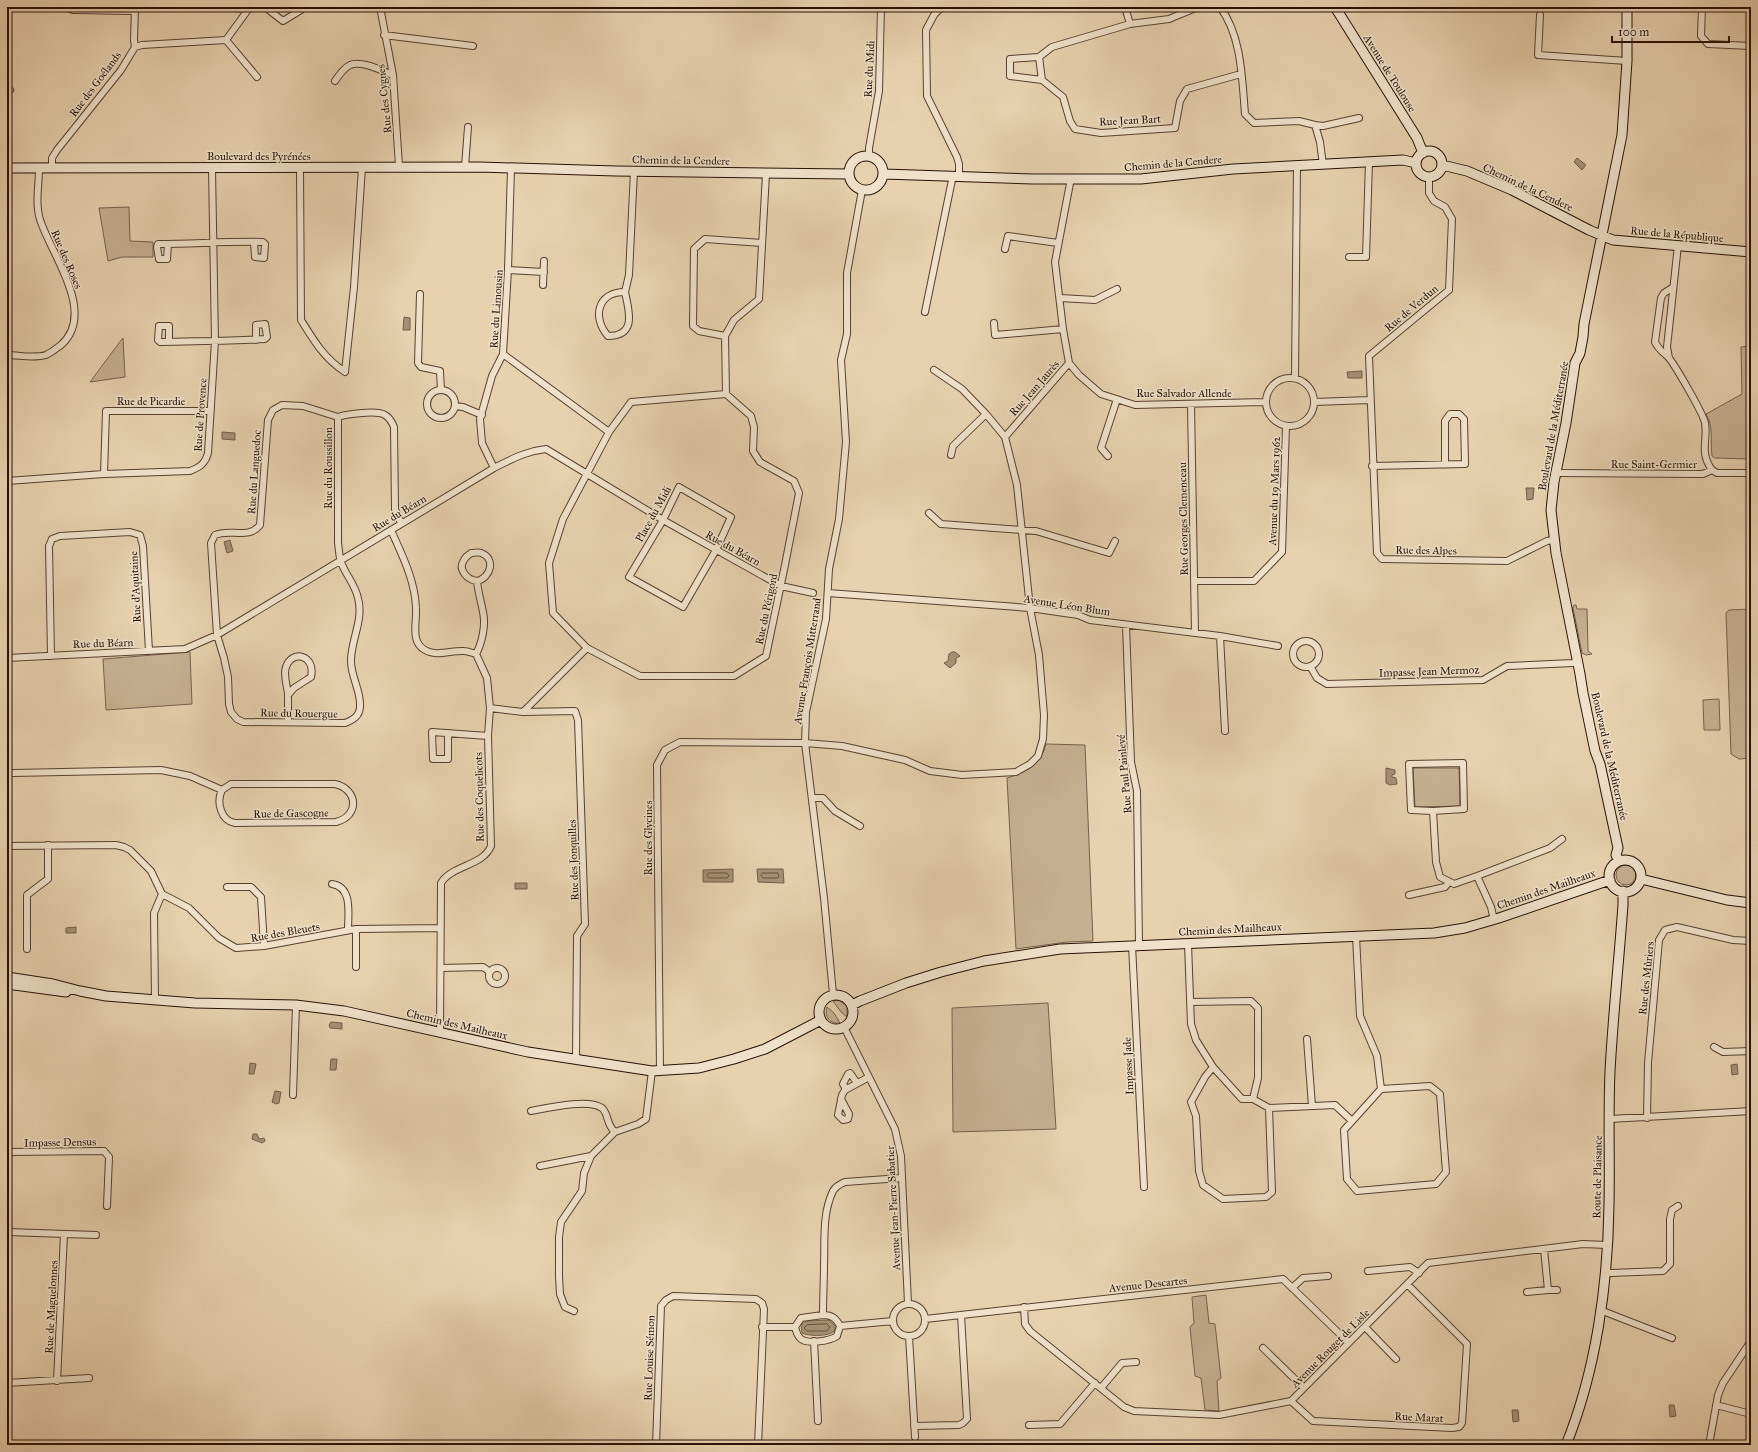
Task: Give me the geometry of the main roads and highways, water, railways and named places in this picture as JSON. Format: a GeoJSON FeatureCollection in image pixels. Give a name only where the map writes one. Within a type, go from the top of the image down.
{"type":"FeatureCollection","features":[{"type":"Feature","properties":{"kind":"water"},"geometry":{"type":"Polygon","coordinates":[[[1577,158],[1586,165],[1582,170],[1574,162],[1577,158]]]}},
{"type":"Feature","properties":{"kind":"water"},"geometry":{"type":"Polygon","coordinates":[[[404,317],[410,318],[410,330],[403,330],[404,317]]]}},
{"type":"Feature","properties":{"kind":"water"},"geometry":{"type":"Polygon","coordinates":[[[1362,371],[1362,378],[1348,378],[1347,372],[1362,371]]]}},
{"type":"Feature","properties":{"kind":"water"},"geometry":{"type":"Polygon","coordinates":[[[222,432],[235,433],[235,440],[222,439],[222,432]]]}},
{"type":"Feature","properties":{"kind":"water"},"geometry":{"type":"Polygon","coordinates":[[[1526,488],[1534,488],[1533,499],[1527,500],[1526,488]]]}},
{"type":"Feature","properties":{"kind":"water"},"geometry":{"type":"Polygon","coordinates":[[[230,540],[233,551],[227,553],[224,542],[230,540]]]}},
{"type":"Feature","properties":{"kind":"water"},"geometry":{"type":"Polygon","coordinates":[[[955,652],[960,656],[956,658],[956,663],[950,668],[944,663],[948,661],[949,654],[955,652]]]}},
{"type":"Feature","properties":{"kind":"water"},"geometry":{"type":"Polygon","coordinates":[[[1386,768],[1395,770],[1395,774],[1392,775],[1392,777],[1396,778],[1397,784],[1390,785],[1386,783],[1386,768]]]}},
{"type":"Feature","properties":{"kind":"water"},"geometry":{"type":"Polygon","coordinates":[[[733,869],[733,882],[703,882],[703,870],[733,869]]]}},
{"type":"Feature","properties":{"kind":"water"},"geometry":{"type":"Polygon","coordinates":[[[757,869],[783,869],[784,883],[758,882],[757,869]]]}},
{"type":"Feature","properties":{"kind":"water"},"geometry":{"type":"Polygon","coordinates":[[[515,883],[527,883],[527,889],[515,889],[515,883]]]}},
{"type":"Feature","properties":{"kind":"water"},"geometry":{"type":"Polygon","coordinates":[[[76,927],[76,933],[66,933],[66,928],[76,927]]]}},
{"type":"Feature","properties":{"kind":"water"},"geometry":{"type":"Polygon","coordinates":[[[331,1022],[342,1023],[342,1029],[330,1028],[329,1025],[331,1022]]]}},
{"type":"Feature","properties":{"kind":"water"},"geometry":{"type":"Polygon","coordinates":[[[331,1059],[337,1059],[336,1070],[330,1070],[331,1059]]]}},
{"type":"Feature","properties":{"kind":"water"},"geometry":{"type":"Polygon","coordinates":[[[250,1063],[256,1064],[254,1074],[249,1074],[250,1063]]]}},
{"type":"Feature","properties":{"kind":"water"},"geometry":{"type":"Polygon","coordinates":[[[1737,1064],[1738,1074],[1732,1075],[1731,1065],[1737,1064]]]}},
{"type":"Feature","properties":{"kind":"water"},"geometry":{"type":"Polygon","coordinates":[[[275,1091],[281,1092],[279,1103],[276,1104],[272,1102],[275,1091]]]}},
{"type":"Feature","properties":{"kind":"water"},"geometry":{"type":"Polygon","coordinates":[[[253,1134],[257,1134],[259,1139],[264,1138],[265,1141],[262,1143],[252,1139],[253,1134]]]}},
{"type":"Feature","properties":{"kind":"water"},"geometry":{"type":"Polygon","coordinates":[[[829,1320],[834,1325],[835,1329],[832,1332],[820,1335],[807,1335],[802,1333],[801,1325],[806,1321],[829,1320]]]}},
{"type":"Feature","properties":{"kind":"water"},"geometry":{"type":"Polygon","coordinates":[[[1669,1405],[1674,1405],[1676,1416],[1670,1417],[1669,1405]]]}},
{"type":"Feature","properties":{"kind":"water"},"geometry":{"type":"Polygon","coordinates":[[[1512,1410],[1518,1410],[1519,1421],[1513,1422],[1512,1410]]]}}]}
